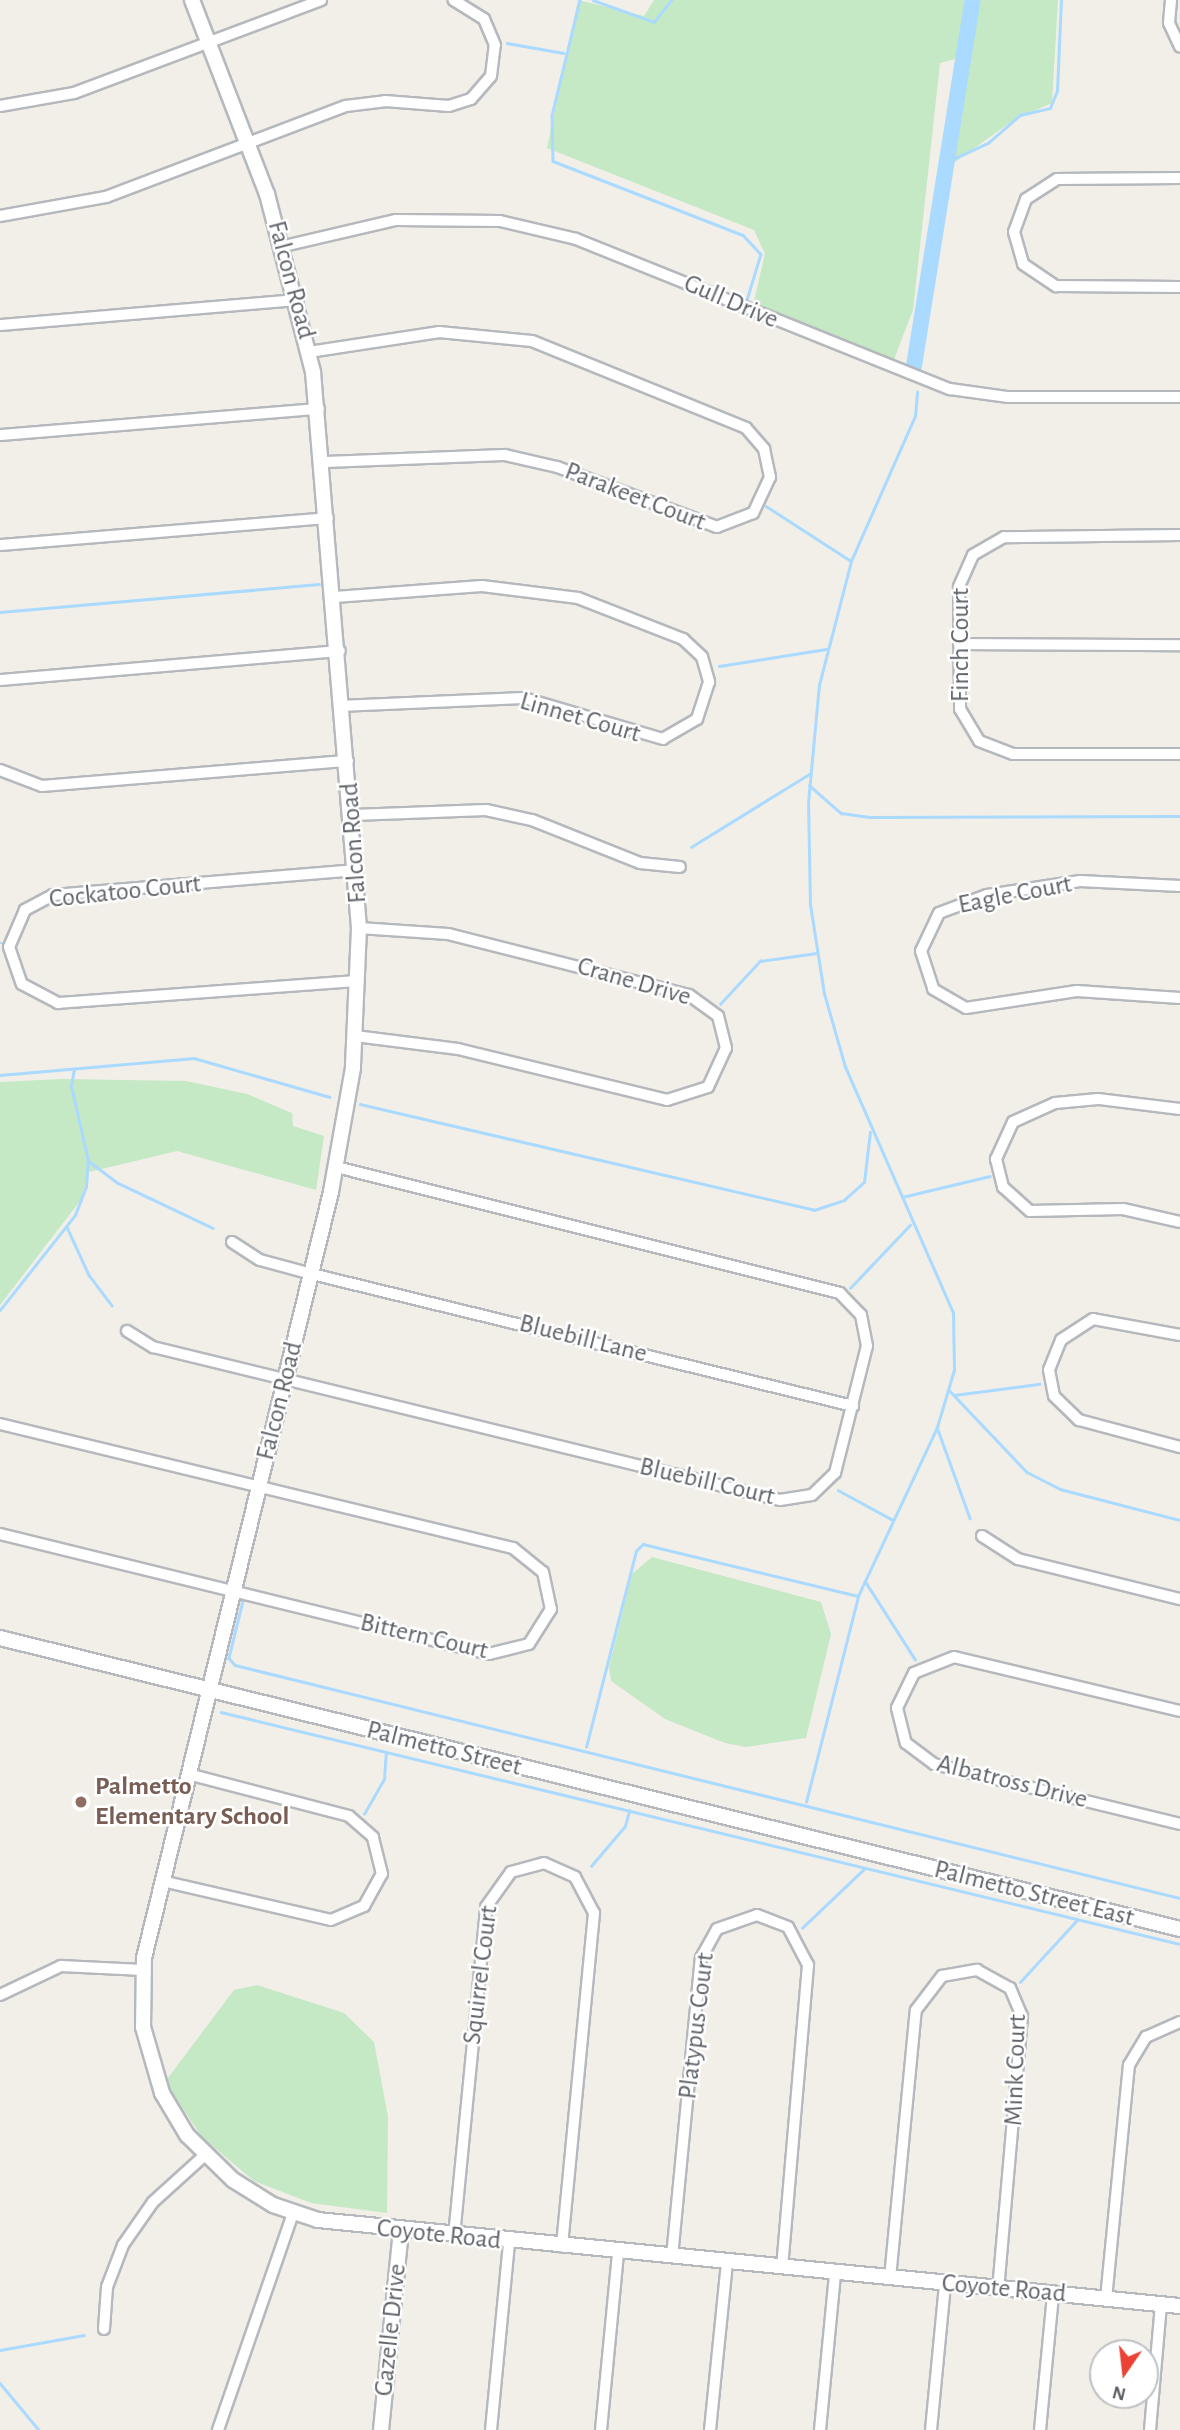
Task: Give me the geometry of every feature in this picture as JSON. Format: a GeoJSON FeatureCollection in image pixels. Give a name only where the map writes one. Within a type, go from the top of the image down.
{"type":"FeatureCollection","features":[{"type":"Feature","properties":{"kind":"street","name":"Falcon Road"},"geometry":{"type":"LineString","coordinates":[[192,0],[248,143],[284,246],[309,352],[319,409],[329,518],[353,815],[359,928],[355,1036],[337,1167],[209,1690]]}},
{"type":"Feature","properties":{"kind":"street"},"geometry":{"type":"LineString","coordinates":[[0,106],[74,93],[321,0]]}},
{"type":"Feature","properties":{"kind":"street"},"geometry":{"type":"LineString","coordinates":[[0,216],[79,205],[365,102],[436,107],[471,99],[491,76],[495,45],[484,19],[453,0]]}},
{"type":"Feature","properties":{"kind":"street"},"geometry":{"type":"LineString","coordinates":[[1171,0],[1169,23],[1180,47]]}},
{"type":"Feature","properties":{"kind":"street"},"geometry":{"type":"LineString","coordinates":[[1180,178],[1057,179],[1026,198],[1014,232],[1023,264],[1056,286],[1180,287]]}},
{"type":"Feature","properties":{"kind":"street","name":"Gull Drive"},"geometry":{"type":"LineString","coordinates":[[284,246],[396,220],[500,220],[576,239],[950,389],[1008,397],[1180,397]]}},
{"type":"Feature","properties":{"kind":"street"},"geometry":{"type":"LineString","coordinates":[[0,326],[298,300]]}},
{"type":"Feature","properties":{"kind":"street","name":"Parakeet Court"},"geometry":{"type":"LineString","coordinates":[[309,352],[461,332],[532,341],[746,428],[767,456],[765,496],[748,517],[717,527],[558,467],[505,455],[324,462]]}},
{"type":"Feature","properties":{"kind":"street"},"geometry":{"type":"LineString","coordinates":[[0,435],[319,409]]}},
{"type":"Feature","properties":{"kind":"street"},"geometry":{"type":"LineString","coordinates":[[0,545],[329,518]]}},
{"type":"Feature","properties":{"kind":"street","name":"Finch Court"},"geometry":{"type":"LineString","coordinates":[[1180,535],[990,541],[968,560],[960,580],[959,644],[962,716],[991,749],[1180,754]]}},
{"type":"Feature","properties":{"kind":"street","name":"Linnet Court"},"geometry":{"type":"LineString","coordinates":[[335,597],[482,586],[578,598],[683,639],[702,657],[709,682],[697,719],[663,739],[524,698],[344,706]]}},
{"type":"Feature","properties":{"kind":"street"},"geometry":{"type":"LineString","coordinates":[[959,644],[1180,645]]}},
{"type":"Feature","properties":{"kind":"street"},"geometry":{"type":"LineString","coordinates":[[0,680],[340,651]]}},
{"type":"Feature","properties":{"kind":"street"},"geometry":{"type":"LineString","coordinates":[[0,770],[42,786],[349,761]]}},
{"type":"Feature","properties":{"kind":"street"},"geometry":{"type":"LineString","coordinates":[[353,815],[498,812],[640,863],[680,867]]}},
{"type":"Feature","properties":{"kind":"street","name":"Cockatoo Court"},"geometry":{"type":"LineString","coordinates":[[357,870],[53,895],[24,911],[9,947],[22,984],[58,1003],[358,981]]}},
{"type":"Feature","properties":{"kind":"street","name":"Eagle Court"},"geometry":{"type":"LineString","coordinates":[[1180,886],[1080,881],[987,895],[939,914],[921,951],[933,989],[966,1008],[1077,990],[1180,998]]}},
{"type":"Feature","properties":{"kind":"street","name":"Crane Drive"},"geometry":{"type":"LineString","coordinates":[[355,1036],[458,1049],[667,1100],[708,1087],[726,1048],[718,1016],[689,995],[447,934],[359,928]]}},
{"type":"Feature","properties":{"kind":"street"},"geometry":{"type":"LineString","coordinates":[[1180,1109],[1098,1099],[1038,1108],[1005,1131],[996,1165],[1010,1197],[1030,1211],[1122,1209],[1180,1222]]}},
{"type":"Feature","properties":{"kind":"street","name":"Bluebill Court"},"geometry":{"type":"LineString","coordinates":[[127,1331],[153,1346],[788,1501],[812,1495],[830,1480],[853,1406],[867,1330],[857,1309],[833,1289],[337,1167]]}},
{"type":"Feature","properties":{"kind":"street","name":"Bluebill Lane"},"geometry":{"type":"LineString","coordinates":[[232,1242],[260,1260],[312,1274],[853,1406]]}},
{"type":"Feature","properties":{"kind":"street"},"geometry":{"type":"LineString","coordinates":[[1180,1335],[1093,1319],[1060,1340],[1049,1370],[1059,1403],[1079,1420],[1180,1447]]}},
{"type":"Feature","properties":{"kind":"street","name":"Bittern Court"},"geometry":{"type":"LineString","coordinates":[[0,1424],[259,1485],[520,1551],[543,1572],[551,1609],[535,1639],[497,1655],[0,1534]]}},
{"type":"Feature","properties":{"kind":"street"},"geometry":{"type":"LineString","coordinates":[[982,1536],[1018,1559],[1180,1599]]}},
{"type":"Feature","properties":{"kind":"street","name":"Palmetto Street"},"geometry":{"type":"LineString","coordinates":[[0,1638],[888,1859]]}},
{"type":"Feature","properties":{"kind":"street","name":"Albatross Drive"},"geometry":{"type":"LineString","coordinates":[[1180,1711],[954,1657],[914,1673],[897,1708],[906,1743],[934,1764],[1180,1824]]}},
{"type":"Feature","properties":{"kind":"street","name":"Coyote Road"},"geometry":{"type":"LineString","coordinates":[[209,1690],[143,1970],[143,2027],[155,2077],[178,2122],[205,2155],[246,2189],[293,2213],[401,2231],[1180,2306]]}},
{"type":"Feature","properties":{"kind":"street"},"geometry":{"type":"LineString","coordinates":[[162,1881],[331,1920],[364,1906],[382,1874],[373,1836],[349,1816],[188,1774]]}},
{"type":"Feature","properties":{"kind":"street","name":"Palmetto Street East"},"geometry":{"type":"LineString","coordinates":[[888,1859],[1180,1929]]}},
{"type":"Feature","properties":{"kind":"street","name":"Squirrel Court"},"geometry":{"type":"LineString","coordinates":[[454,2236],[486,1907],[511,1872],[544,1863],[575,1877],[594,1913],[562,2246]]}},
{"type":"Feature","properties":{"kind":"street","name":"Platypus Court"},"geometry":{"type":"LineString","coordinates":[[672,2257],[701,1958],[717,1929],[757,1915],[788,1927],[808,1965],[782,2268]]}},
{"type":"Feature","properties":{"kind":"street"},"geometry":{"type":"LineString","coordinates":[[0,1994],[61,1966],[143,1970]]}},
{"type":"Feature","properties":{"kind":"street","name":"Mink Court"},"geometry":{"type":"LineString","coordinates":[[890,2278],[916,2010],[942,1976],[977,1970],[1010,1988],[1023,2023],[998,2289]]}},
{"type":"Feature","properties":{"kind":"street"},"geometry":{"type":"LineString","coordinates":[[1106,2299],[1129,2066],[1146,2036],[1180,2022]]}},
{"type":"Feature","properties":{"kind":"street"},"geometry":{"type":"LineString","coordinates":[[104,2329],[107,2287],[123,2245],[153,2203],[205,2155]]}},
{"type":"Feature","properties":{"kind":"street"},"geometry":{"type":"LineString","coordinates":[[218,2430],[293,2213]]}},
{"type":"Feature","properties":{"kind":"street","name":"Gazelle Drive"},"geometry":{"type":"LineString","coordinates":[[381,2430],[401,2231]]}},
{"type":"Feature","properties":{"kind":"street"},"geometry":{"type":"LineString","coordinates":[[491,2430],[509,2242]]}},
{"type":"Feature","properties":{"kind":"street"},"geometry":{"type":"LineString","coordinates":[[601,2430],[618,2252]]}},
{"type":"Feature","properties":{"kind":"street"},"geometry":{"type":"LineString","coordinates":[[710,2430],[727,2263]]}},
{"type":"Feature","properties":{"kind":"street"},"geometry":{"type":"LineString","coordinates":[[820,2430],[835,2273]]}},
{"type":"Feature","properties":{"kind":"street"},"geometry":{"type":"LineString","coordinates":[[931,2430],[945,2284]]}},
{"type":"Feature","properties":{"kind":"street"},"geometry":{"type":"LineString","coordinates":[[1040,2430],[1053,2294]]}},
{"type":"Feature","properties":{"kind":"street"},"geometry":{"type":"LineString","coordinates":[[1150,2430],[1161,2304]]}},
{"type":"Feature","properties":{"kind":"green space"},"geometry":{"type":"Polygon","coordinates":[[[578,0],[644,16],[654,0],[1058,0],[1052,103],[1015,119],[955,162],[958,72],[955,59],[940,63],[913,310],[893,362],[753,305],[765,254],[754,230],[547,148],[578,0]]]}},
{"type":"Feature","properties":{"kind":"green space"},"geometry":{"type":"Polygon","coordinates":[[[61,1079],[186,1081],[247,1094],[292,1113],[293,1126],[324,1136],[316,1190],[177,1151],[89,1172],[80,1201],[0,1305],[0,1082],[61,1079]]]}},
{"type":"Feature","properties":{"kind":"green space"},"geometry":{"type":"Polygon","coordinates":[[[652,1557],[821,1602],[831,1634],[806,1738],[746,1747],[725,1743],[665,1719],[611,1681],[609,1667],[632,1574],[652,1557]]]}},
{"type":"Feature","properties":{"kind":"green space"},"geometry":{"type":"Polygon","coordinates":[[[257,1985],[344,2013],[374,2042],[388,2117],[387,2213],[311,2203],[254,2181],[202,2137],[165,2082],[234,1990],[257,1985]]]}},
{"type":"Feature","properties":{"kind":"waterway"},"geometry":{"type":"LineString","coordinates":[[580,0],[552,116],[553,161],[743,235],[761,254],[747,300]]}},
{"type":"Feature","properties":{"kind":"waterway"},"geometry":{"type":"LineString","coordinates":[[593,0],[654,22],[671,0]]}},
{"type":"Feature","properties":{"kind":"waterway"},"geometry":{"type":"LineString","coordinates":[[949,161],[988,143],[1020,115],[1050,108],[1057,91],[1061,0]]}},
{"type":"Feature","properties":{"kind":"waterway"},"geometry":{"type":"LineString","coordinates":[[914,366],[972,2]]}},
{"type":"Feature","properties":{"kind":"waterway"},"geometry":{"type":"LineString","coordinates":[[507,43],[563,53]]}},
{"type":"Feature","properties":{"kind":"waterway"},"geometry":{"type":"LineString","coordinates":[[806,1802],[858,1596],[937,1427],[954,1370],[953,1313],[845,1067],[824,994],[810,905],[808,803],[819,685],[851,561],[915,416],[917,392]]}},
{"type":"Feature","properties":{"kind":"waterway"},"geometry":{"type":"LineString","coordinates":[[766,506],[851,561]]}},
{"type":"Feature","properties":{"kind":"waterway"},"geometry":{"type":"LineString","coordinates":[[0,612],[319,584]]}},
{"type":"Feature","properties":{"kind":"waterway"},"geometry":{"type":"LineString","coordinates":[[719,666],[826,649]]}},
{"type":"Feature","properties":{"kind":"waterway"},"geometry":{"type":"LineString","coordinates":[[691,847],[809,774]]}},
{"type":"Feature","properties":{"kind":"waterway"},"geometry":{"type":"LineString","coordinates":[[809,785],[841,813],[871,817],[1180,816]]}},
{"type":"Feature","properties":{"kind":"waterway"},"geometry":{"type":"LineString","coordinates":[[720,1004],[760,961],[816,953]]}},
{"type":"Feature","properties":{"kind":"waterway"},"geometry":{"type":"LineString","coordinates":[[0,1075],[194,1058],[330,1097]]}},
{"type":"Feature","properties":{"kind":"waterway"},"geometry":{"type":"LineString","coordinates":[[0,1310],[75,1215],[86,1187],[88,1161],[71,1086],[74,1069]]}},
{"type":"Feature","properties":{"kind":"waterway"},"geometry":{"type":"LineString","coordinates":[[360,1104],[814,1210],[844,1200],[864,1182],[870,1132]]}},
{"type":"Feature","properties":{"kind":"waterway"},"geometry":{"type":"LineString","coordinates":[[90,1162],[118,1183],[213,1228]]}},
{"type":"Feature","properties":{"kind":"waterway"},"geometry":{"type":"LineString","coordinates":[[902,1197],[990,1176]]}},
{"type":"Feature","properties":{"kind":"waterway"},"geometry":{"type":"LineString","coordinates":[[850,1288],[910,1225]]}},
{"type":"Feature","properties":{"kind":"waterway"},"geometry":{"type":"LineString","coordinates":[[67,1227],[89,1275],[112,1305]]}},
{"type":"Feature","properties":{"kind":"waterway"},"geometry":{"type":"LineString","coordinates":[[954,1395],[1039,1384]]}},
{"type":"Feature","properties":{"kind":"waterway"},"geometry":{"type":"LineString","coordinates":[[950,1391],[1027,1472],[1060,1489],[1180,1520]]}},
{"type":"Feature","properties":{"kind":"waterway"},"geometry":{"type":"LineString","coordinates":[[937,1427],[970,1518]]}},
{"type":"Feature","properties":{"kind":"waterway"},"geometry":{"type":"LineString","coordinates":[[838,1490],[893,1520]]}},
{"type":"Feature","properties":{"kind":"waterway"},"geometry":{"type":"LineString","coordinates":[[586,1747],[636,1551],[643,1544],[858,1596]]}},
{"type":"Feature","properties":{"kind":"waterway"},"geometry":{"type":"LineString","coordinates":[[865,1581],[915,1659]]}},
{"type":"Feature","properties":{"kind":"waterway"},"geometry":{"type":"LineString","coordinates":[[243,1601],[229,1658],[235,1665],[1180,1898]]}},
{"type":"Feature","properties":{"kind":"waterway"},"geometry":{"type":"LineString","coordinates":[[221,1712],[1180,1944]]}},
{"type":"Feature","properties":{"kind":"waterway"},"geometry":{"type":"LineString","coordinates":[[364,1814],[384,1779],[386,1753]]}},
{"type":"Feature","properties":{"kind":"waterway"},"geometry":{"type":"LineString","coordinates":[[591,1866],[625,1826],[629,1811]]}},
{"type":"Feature","properties":{"kind":"waterway"},"geometry":{"type":"LineString","coordinates":[[802,1928],[865,1868]]}},
{"type":"Feature","properties":{"kind":"waterway"},"geometry":{"type":"LineString","coordinates":[[1020,1982],[1077,1920]]}},
{"type":"Feature","properties":{"kind":"waterway"},"geometry":{"type":"LineString","coordinates":[[0,2350],[84,2335]]}},
{"type":"Feature","properties":{"kind":"waterway"},"geometry":{"type":"LineString","coordinates":[[0,2383],[39,2430]]}},
{"type":"Feature","properties":{"kind":"place","name":"Palmetto Elementary School"},"geometry":{"type":"Point","coordinates":[81,1802]}}]}
